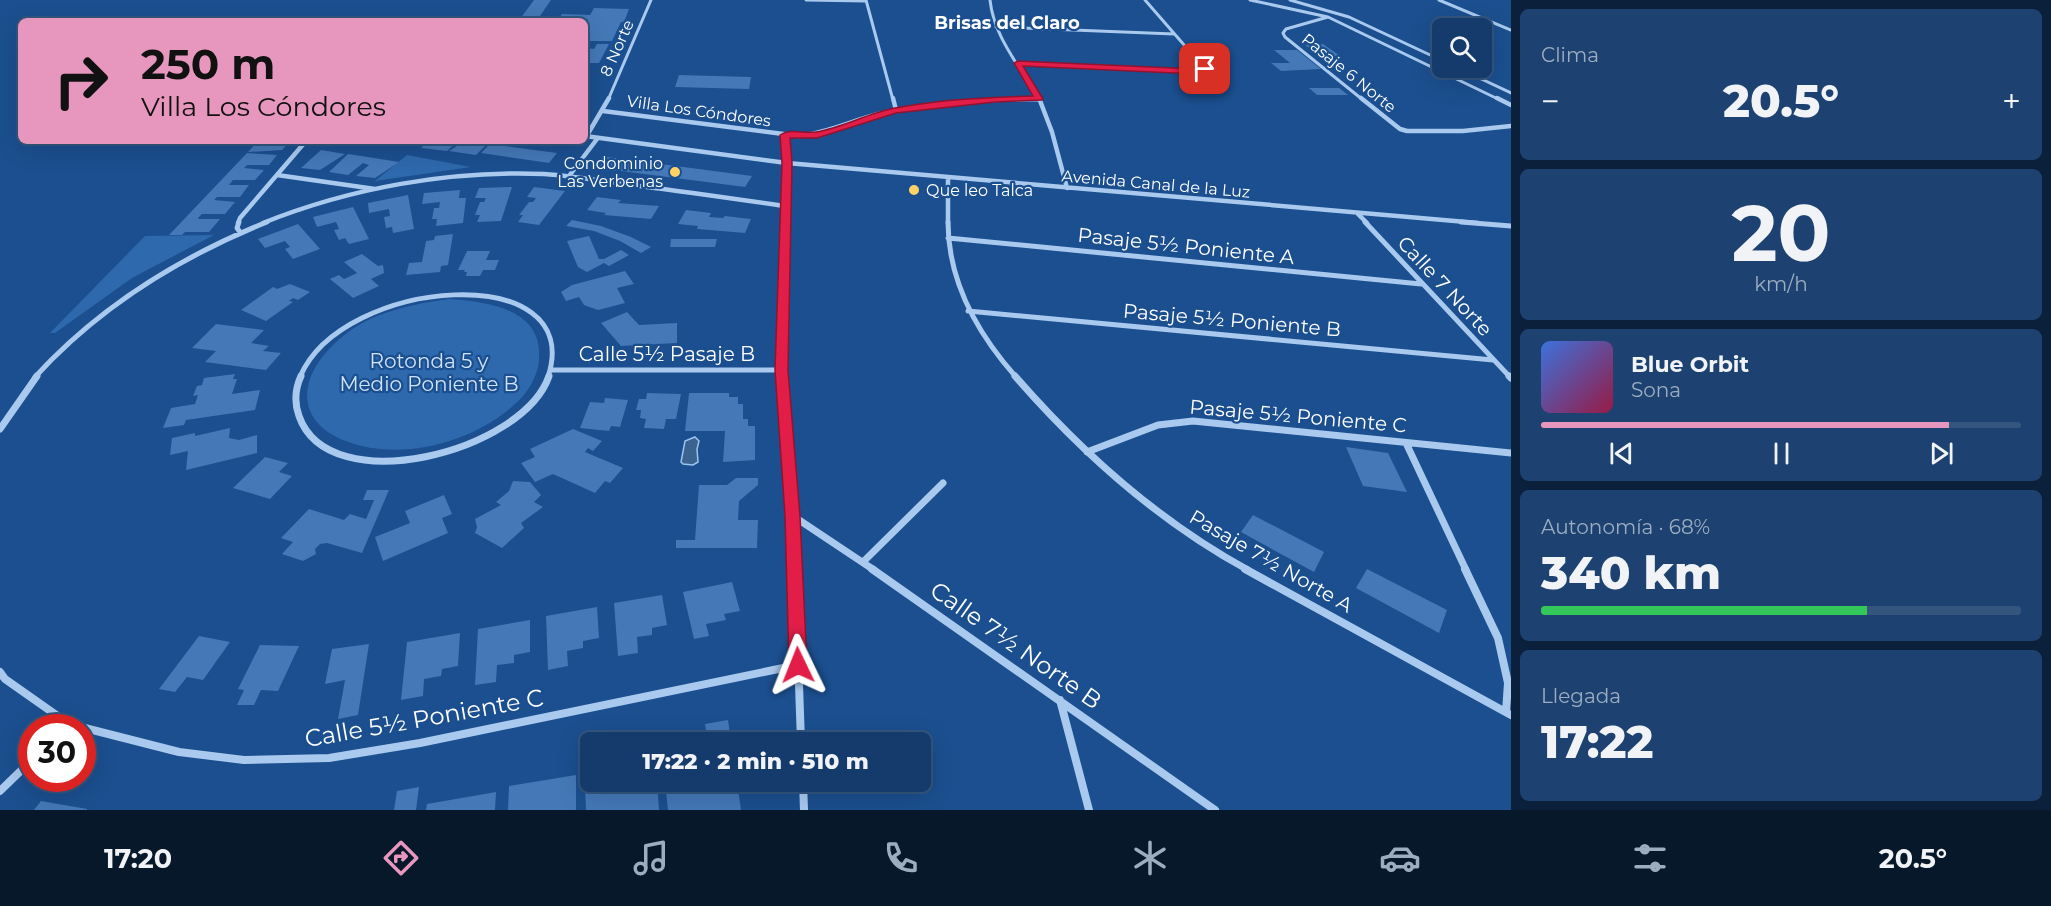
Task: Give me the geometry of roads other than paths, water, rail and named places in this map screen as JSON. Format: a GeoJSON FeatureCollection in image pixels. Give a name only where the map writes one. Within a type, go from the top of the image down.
{"type":"FeatureCollection","features":[{"type":"Feature","properties":{"kind":"street","name":"8 Norte"},"geometry":{"type":"LineString","coordinates":[[588,133],[603,111],[651,0]]}},
{"type":"Feature","properties":{"kind":"street"},"geometry":{"type":"LineString","coordinates":[[806,0],[866,0],[896,110]]}},
{"type":"Feature","properties":{"kind":"street"},"geometry":{"type":"LineString","coordinates":[[990,0],[996,27],[1039,99],[1048,119],[1067,188]]}},
{"type":"Feature","properties":{"kind":"street"},"geometry":{"type":"LineString","coordinates":[[1018,63],[1196,71],[1205,69],[1145,0]]}},
{"type":"Feature","properties":{"kind":"street"},"geometry":{"type":"LineString","coordinates":[[1250,0],[1328,17],[1511,105]]}},
{"type":"Feature","properties":{"kind":"street"},"geometry":{"type":"LineString","coordinates":[[1290,0],[1359,21],[1432,55]]}},
{"type":"Feature","properties":{"kind":"street"},"geometry":{"type":"LineString","coordinates":[[1438,0],[1511,30]]}},
{"type":"Feature","properties":{"kind":"street","name":"Pasaje 6 Norte"},"geometry":{"type":"LineString","coordinates":[[1328,17],[1283,31],[1285,38],[1403,130],[1463,131],[1511,126]]}},
{"type":"Feature","properties":{"kind":"street"},"geometry":{"type":"LineString","coordinates":[[996,27],[1174,34]]}},
{"type":"Feature","properties":{"kind":"street"},"geometry":{"type":"LineString","coordinates":[[1479,78],[1511,93]]}},
{"type":"Feature","properties":{"kind":"street","name":"Villa Los Cóndores"},"geometry":{"type":"LineString","coordinates":[[603,111],[785,135],[817,135],[867,117],[896,110],[995,99],[1039,99]]}},
{"type":"Feature","properties":{"kind":"street"},"geometry":{"type":"LineString","coordinates":[[785,135],[787,163],[784,206],[782,370],[793,516],[801,732]]}},
{"type":"Feature","properties":{"kind":"street","name":"Avenida Canal de la Luz"},"geometry":{"type":"LineString","coordinates":[[588,138],[787,163],[1511,226]]}},
{"type":"Feature","properties":{"kind":"street"},"geometry":{"type":"LineString","coordinates":[[569,176],[597,139]]}},
{"type":"Feature","properties":{"kind":"street"},"geometry":{"type":"LineString","coordinates":[[240,232],[237,228],[240,218],[303,144]]}},
{"type":"Feature","properties":{"kind":"street"},"geometry":{"type":"LineString","coordinates":[[277,175],[380,190]]}},
{"type":"Feature","properties":{"kind":"street"},"geometry":{"type":"LineString","coordinates":[[0,429],[27,389],[55,354],[88,324],[156,277],[240,232],[278,217],[337,199],[469,176],[569,176],[784,206]]}},
{"type":"Feature","properties":{"kind":"street","name":"Pasaje 7½ Norte A"},"geometry":{"type":"LineString","coordinates":[[948,178],[948,238],[954,276],[968,311],[1007,367],[1042,408],[1087,452],[1147,505],[1222,556],[1509,713]]}},
{"type":"Feature","properties":{"kind":"street","name":"Calle 7 Norte"},"geometry":{"type":"LineString","coordinates":[[1357,213],[1511,378]]}},
{"type":"Feature","properties":{"kind":"street","name":"Pasaje 5½ Poniente A"},"geometry":{"type":"LineString","coordinates":[[948,238],[1421,284]]}},
{"type":"Feature","properties":{"kind":"street"},"geometry":{"type":"LineString","coordinates":[[451,294],[487,296],[518,305],[541,322],[553,344],[552,370],[540,394],[517,417],[486,438],[449,453],[408,460],[369,461],[335,452],[307,434],[294,409],[297,382],[313,355],[340,331],[374,312],[412,299],[451,294]]}},
{"type":"Feature","properties":{"kind":"street","name":"Pasaje 5½ Poniente B"},"geometry":{"type":"LineString","coordinates":[[968,311],[1493,360]]}},
{"type":"Feature","properties":{"kind":"street","name":"Calle 5½ Pasaje B"},"geometry":{"type":"LineString","coordinates":[[552,370],[782,370]]}},
{"type":"Feature","properties":{"kind":"street","name":"Pasaje 5½ Poniente C"},"geometry":{"type":"LineString","coordinates":[[1087,452],[1158,425],[1193,421],[1511,453]]}},
{"type":"Feature","properties":{"kind":"street"},"geometry":{"type":"LineString","coordinates":[[1406,443],[1498,639],[1508,683],[1509,713]]}},
{"type":"Feature","properties":{"kind":"street"},"geometry":{"type":"LineString","coordinates":[[863,562],[943,483]]}},
{"type":"Feature","properties":{"kind":"street","name":"Calle 7½ Norte B"},"geometry":{"type":"LineString","coordinates":[[793,516],[863,562],[1215,810]]}},
{"type":"Feature","properties":{"kind":"street","name":"Calle 5½ Poniente C"},"geometry":{"type":"LineString","coordinates":[[96,733],[179,753],[244,760],[329,758],[420,743],[798,665]]}},
{"type":"Feature","properties":{"kind":"street","name":"Calle 5½ Poniente C"},"geometry":{"type":"LineString","coordinates":[[0,672],[5,679],[52,714]]}},
{"type":"Feature","properties":{"kind":"street"},"geometry":{"type":"LineString","coordinates":[[1060,700],[1089,810]]}},
{"type":"Feature","properties":{"kind":"street"},"geometry":{"type":"LineString","coordinates":[[0,791],[18,774]]}},
{"type":"Feature","properties":{"kind":"street"},"geometry":{"type":"LineString","coordinates":[[803,792],[804,810]]}},
{"type":"Feature","properties":{"kind":"place","name":"Condominio Las Verbenas"},"geometry":{"type":"Point","coordinates":[675,172]}},
{"type":"Feature","properties":{"kind":"place","name":"Que leo Talca"},"geometry":{"type":"Point","coordinates":[914,190]}},
{"type":"Feature","properties":{"kind":"district","name":"Brisas del Claro"},"geometry":{"type":"Point","coordinates":[1007,23]}},
{"type":"Feature","properties":{"kind":"park label","name":"Rotonda 5 y Medio Poniente B"},"geometry":{"type":"Point","coordinates":[429,372]}}]}
